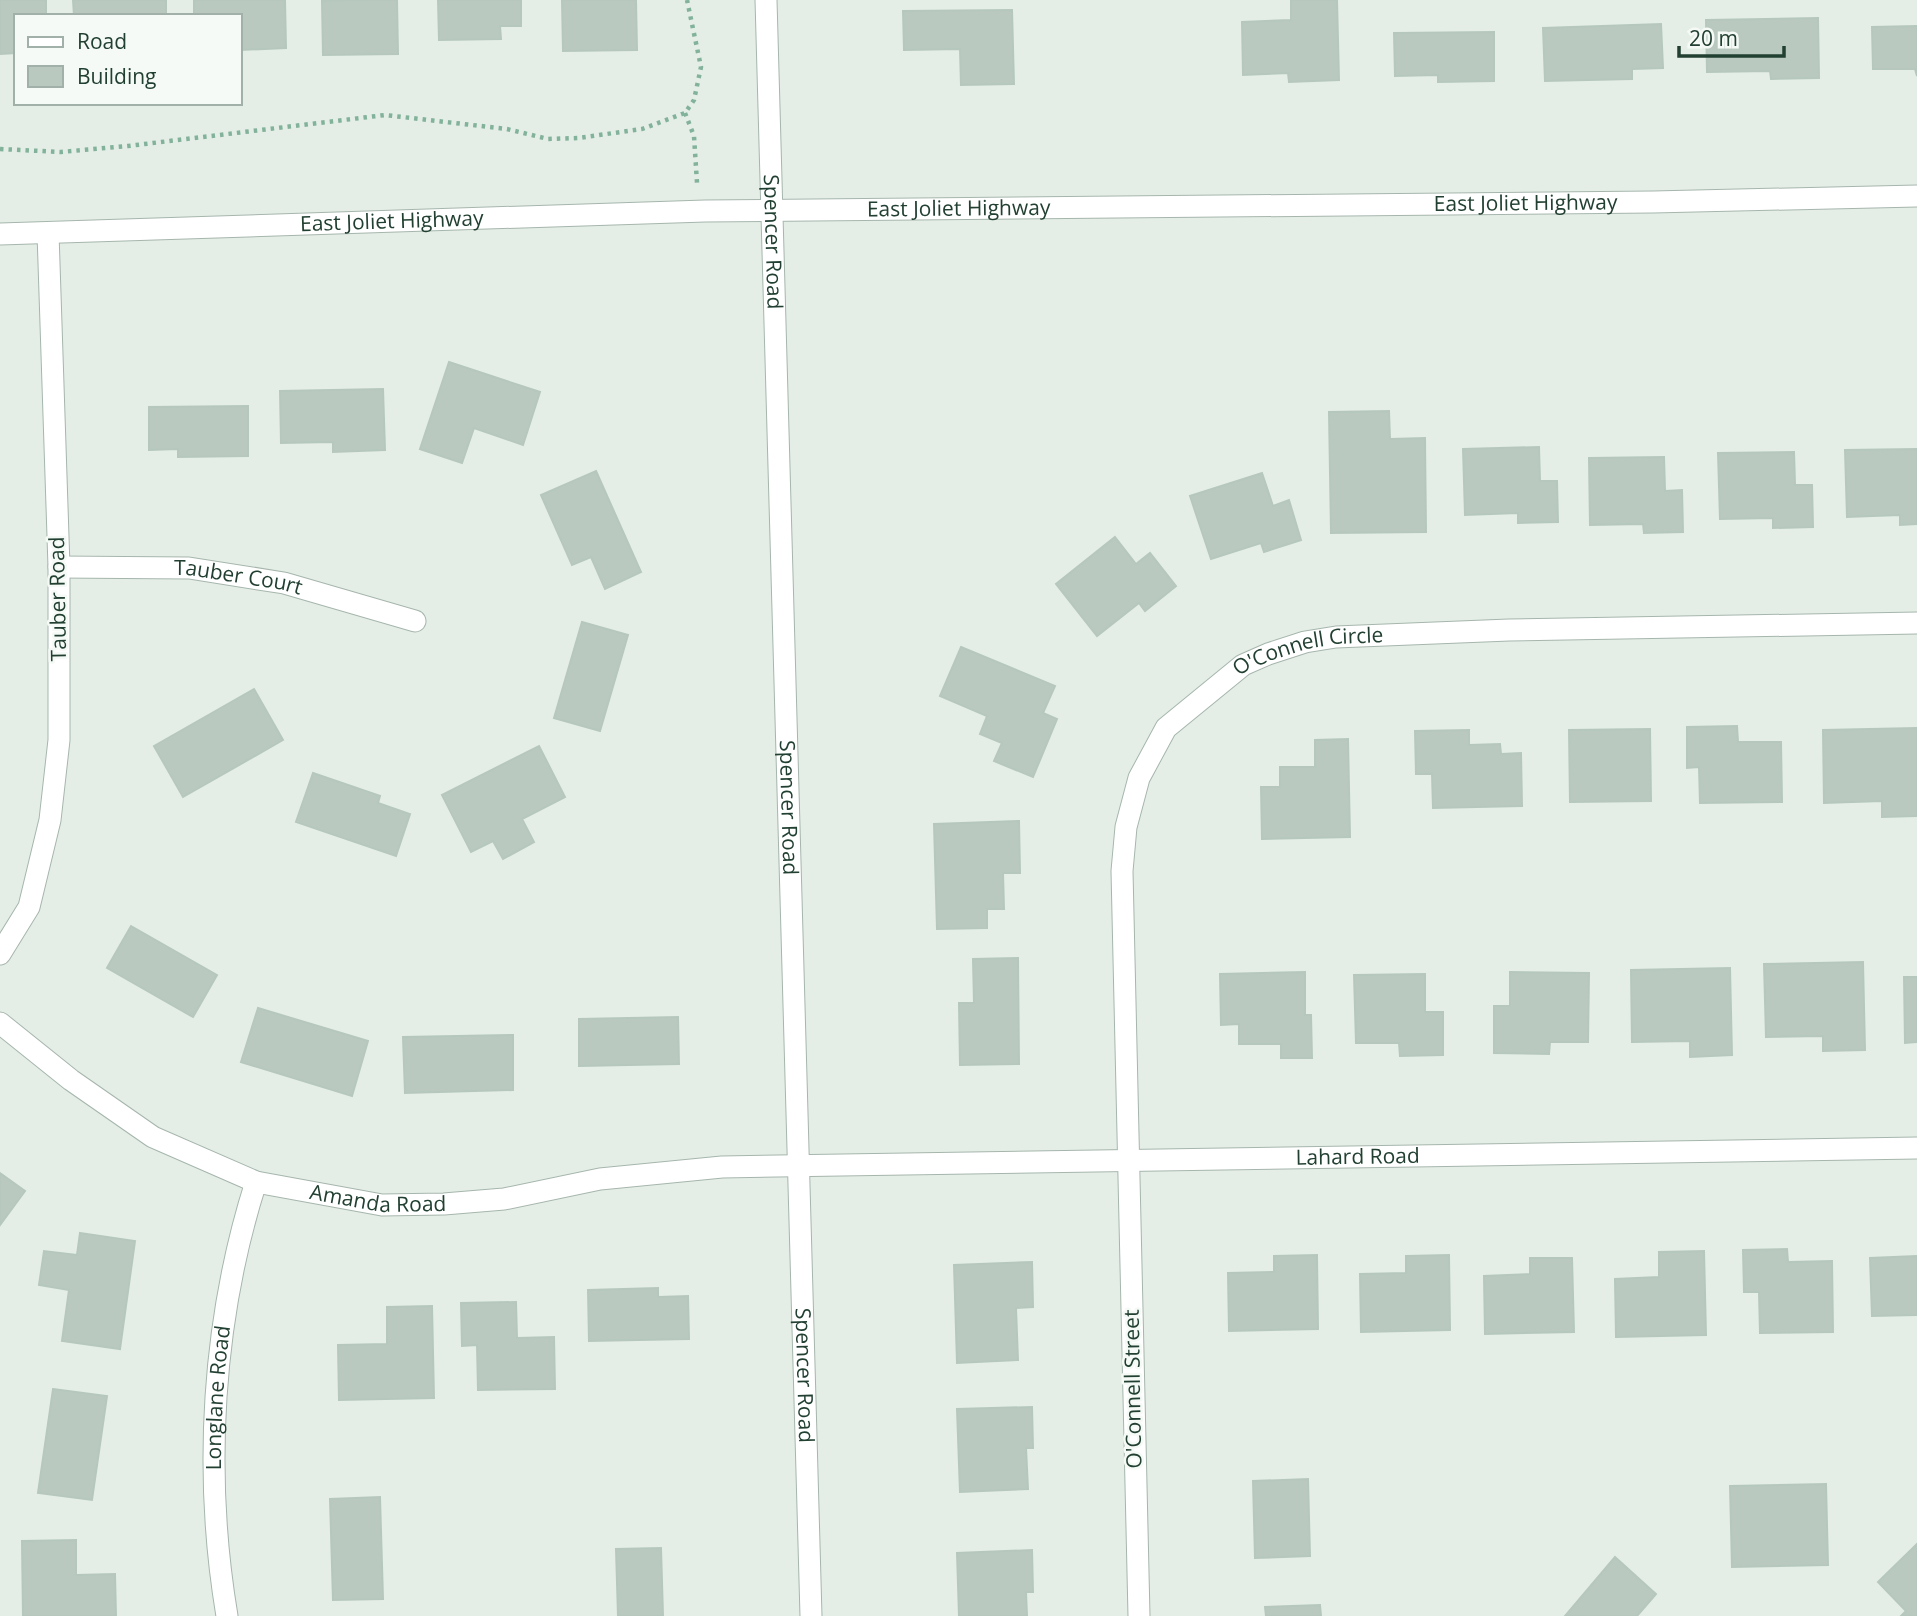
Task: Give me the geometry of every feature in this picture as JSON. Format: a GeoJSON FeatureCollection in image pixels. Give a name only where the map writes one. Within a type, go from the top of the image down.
{"type":"FeatureCollection","features":[{"type":"Feature","properties":{"kind":"street","name":"Spencer Road"},"geometry":{"type":"LineString","coordinates":[[766,0],[811,1616]]}},
{"type":"Feature","properties":{"kind":"street","name":"East Joliet Highway"},"geometry":{"type":"LineString","coordinates":[[0,234],[705,211],[1917,196]]}},
{"type":"Feature","properties":{"kind":"street","name":"Tauber Road"},"geometry":{"type":"LineString","coordinates":[[0,954],[29,907],[50,820],[59,740],[59,566],[48,233]]}},
{"type":"Feature","properties":{"kind":"street","name":"Tauber Court"},"geometry":{"type":"LineString","coordinates":[[59,566],[189,568],[284,583],[415,621]]}},
{"type":"Feature","properties":{"kind":"street","name":"O'Connell Circle"},"geometry":{"type":"LineString","coordinates":[[1128,1162],[1122,871],[1126,827],[1139,778],[1166,728],[1242,665],[1306,642],[1336,637],[1509,630],[1917,623]]}},
{"type":"Feature","properties":{"kind":"street","name":"Amanda Road"},"geometry":{"type":"LineString","coordinates":[[0,1023],[71,1080],[153,1137],[256,1182],[382,1205],[504,1199],[600,1179],[662,1171],[800,1167]]}},
{"type":"Feature","properties":{"kind":"street","name":"Lahard Road"},"geometry":{"type":"LineString","coordinates":[[800,1167],[1917,1148]]}},
{"type":"Feature","properties":{"kind":"street","name":"O'Connell Street"},"geometry":{"type":"LineString","coordinates":[[1128,1162],[1139,1616]]}},
{"type":"Feature","properties":{"kind":"street","name":"Longlane Road"},"geometry":{"type":"LineString","coordinates":[[227,1616],[214,1499],[217,1392],[237,1242],[256,1182]]}},
{"type":"Feature","properties":{"kind":"path"},"geometry":{"type":"LineString","coordinates":[[0,149],[61,152],[385,115],[507,129],[548,139],[578,138],[642,129],[685,113],[694,100],[701,67],[687,0]]}},
{"type":"Feature","properties":{"kind":"path"},"geometry":{"type":"LineString","coordinates":[[685,113],[694,136],[695,179],[705,211]]}},
{"type":"Feature","properties":{"kind":"building"},"geometry":{"type":"Polygon","coordinates":[[[0,0],[46,0],[46,14],[14,14],[14,53],[0,54],[0,0]]]}},
{"type":"Feature","properties":{"kind":"building"},"geometry":{"type":"Polygon","coordinates":[[[73,0],[166,0],[166,14],[74,14],[73,0]]]}},
{"type":"Feature","properties":{"kind":"building"},"geometry":{"type":"Polygon","coordinates":[[[194,0],[285,0],[286,48],[242,50],[242,14],[194,14],[194,0]]]}},
{"type":"Feature","properties":{"kind":"building"},"geometry":{"type":"Polygon","coordinates":[[[397,0],[398,54],[323,55],[322,1],[397,0]]]}},
{"type":"Feature","properties":{"kind":"building"},"geometry":{"type":"Polygon","coordinates":[[[438,0],[521,0],[521,26],[500,26],[501,39],[439,40],[438,0]]]}},
{"type":"Feature","properties":{"kind":"building"},"geometry":{"type":"Polygon","coordinates":[[[562,0],[636,0],[637,50],[563,51],[562,0]]]}},
{"type":"Feature","properties":{"kind":"building"},"geometry":{"type":"Polygon","coordinates":[[[1291,0],[1337,0],[1339,80],[1289,82],[1288,73],[1243,75],[1242,22],[1291,20],[1291,0]]]}},
{"type":"Feature","properties":{"kind":"building"},"geometry":{"type":"Polygon","coordinates":[[[1012,10],[1014,84],[961,85],[960,49],[904,50],[903,11],[1012,10]]]}},
{"type":"Feature","properties":{"kind":"building"},"geometry":{"type":"Polygon","coordinates":[[[1818,18],[1819,78],[1771,79],[1770,71],[1707,72],[1706,20],[1818,18]]]}},
{"type":"Feature","properties":{"kind":"building"},"geometry":{"type":"Polygon","coordinates":[[[1661,24],[1663,68],[1632,69],[1632,79],[1545,81],[1543,28],[1661,24]]]}},
{"type":"Feature","properties":{"kind":"building"},"geometry":{"type":"Polygon","coordinates":[[[1917,26],[1917,76],[1915,69],[1873,69],[1872,27],[1917,26]]]}},
{"type":"Feature","properties":{"kind":"building"},"geometry":{"type":"Polygon","coordinates":[[[1494,32],[1494,81],[1438,82],[1438,75],[1395,76],[1394,33],[1494,32]]]}},
{"type":"Feature","properties":{"kind":"building"},"geometry":{"type":"Polygon","coordinates":[[[449,362],[540,392],[523,445],[474,428],[462,463],[420,449],[449,362]]]}},
{"type":"Feature","properties":{"kind":"building"},"geometry":{"type":"Polygon","coordinates":[[[383,389],[385,450],[333,452],[333,442],[281,443],[280,391],[383,389]]]}},
{"type":"Feature","properties":{"kind":"building"},"geometry":{"type":"Polygon","coordinates":[[[248,406],[248,456],[178,457],[178,449],[149,450],[149,407],[248,406]]]}},
{"type":"Feature","properties":{"kind":"building"},"geometry":{"type":"Polygon","coordinates":[[[1389,411],[1390,439],[1425,438],[1426,532],[1331,533],[1329,412],[1389,411]]]}},
{"type":"Feature","properties":{"kind":"building"},"geometry":{"type":"Polygon","coordinates":[[[1539,447],[1540,481],[1557,481],[1558,522],[1518,523],[1518,513],[1465,515],[1463,449],[1539,447]]]}},
{"type":"Feature","properties":{"kind":"building"},"geometry":{"type":"Polygon","coordinates":[[[1917,449],[1917,524],[1900,525],[1900,515],[1847,517],[1845,450],[1917,449]]]}},
{"type":"Feature","properties":{"kind":"building"},"geometry":{"type":"Polygon","coordinates":[[[1794,452],[1795,485],[1812,485],[1813,527],[1773,528],[1773,518],[1720,519],[1718,453],[1794,452]]]}},
{"type":"Feature","properties":{"kind":"building"},"geometry":{"type":"Polygon","coordinates":[[[1664,457],[1665,491],[1682,490],[1683,532],[1644,533],[1643,524],[1590,525],[1589,458],[1664,457]]]}},
{"type":"Feature","properties":{"kind":"building"},"geometry":{"type":"Polygon","coordinates":[[[596,471],[641,572],[605,589],[591,557],[572,565],[541,495],[596,471]]]}},
{"type":"Feature","properties":{"kind":"building"},"geometry":{"type":"Polygon","coordinates":[[[1262,473],[1273,506],[1289,500],[1301,540],[1264,552],[1261,543],[1211,559],[1190,496],[1262,473]]]}},
{"type":"Feature","properties":{"kind":"building"},"geometry":{"type":"Polygon","coordinates":[[[1115,537],[1136,564],[1150,553],[1176,586],[1145,611],[1139,603],[1097,636],[1056,584],[1115,537]]]}},
{"type":"Feature","properties":{"kind":"building"},"geometry":{"type":"Polygon","coordinates":[[[582,622],[628,635],[600,731],[554,718],[582,622]]]}},
{"type":"Feature","properties":{"kind":"building"},"geometry":{"type":"Polygon","coordinates":[[[961,647],[1055,686],[1043,713],[1057,719],[1033,777],[994,761],[1002,743],[980,734],[987,716],[940,696],[961,647]]]}},
{"type":"Feature","properties":{"kind":"building"},"geometry":{"type":"Polygon","coordinates":[[[254,689],[283,740],[183,797],[154,746],[254,689]]]}},
{"type":"Feature","properties":{"kind":"building"},"geometry":{"type":"Polygon","coordinates":[[[1737,726],[1738,742],[1781,742],[1782,802],[1700,803],[1699,767],[1687,768],[1687,727],[1737,726]]]}},
{"type":"Feature","properties":{"kind":"building"},"geometry":{"type":"Polygon","coordinates":[[[1917,728],[1917,816],[1882,817],[1882,801],[1824,803],[1823,730],[1917,728]]]}},
{"type":"Feature","properties":{"kind":"building"},"geometry":{"type":"Polygon","coordinates":[[[1650,729],[1651,801],[1570,802],[1569,730],[1650,729]]]}},
{"type":"Feature","properties":{"kind":"building"},"geometry":{"type":"Polygon","coordinates":[[[1469,730],[1469,745],[1500,744],[1501,754],[1521,753],[1522,806],[1433,808],[1432,774],[1416,774],[1415,731],[1469,730]]]}},
{"type":"Feature","properties":{"kind":"building"},"geometry":{"type":"Polygon","coordinates":[[[1348,739],[1350,837],[1262,839],[1261,787],[1280,787],[1280,767],[1315,767],[1315,740],[1348,739]]]}},
{"type":"Feature","properties":{"kind":"building"},"geometry":{"type":"Polygon","coordinates":[[[539,746],[565,797],[522,819],[534,842],[503,859],[493,841],[471,852],[442,795],[539,746]]]}},
{"type":"Feature","properties":{"kind":"building"},"geometry":{"type":"Polygon","coordinates":[[[313,773],[380,796],[378,803],[410,814],[396,856],[296,822],[313,773]]]}},
{"type":"Feature","properties":{"kind":"building"},"geometry":{"type":"Polygon","coordinates":[[[1019,821],[1020,873],[1003,873],[1004,909],[987,909],[987,928],[937,929],[934,824],[1019,821]]]}},
{"type":"Feature","properties":{"kind":"building"},"geometry":{"type":"Polygon","coordinates":[[[131,926],[217,975],[193,1017],[107,968],[131,926]]]}},
{"type":"Feature","properties":{"kind":"building"},"geometry":{"type":"Polygon","coordinates":[[[1018,958],[1019,1064],[960,1065],[959,1003],[974,1003],[973,959],[1018,958]]]}},
{"type":"Feature","properties":{"kind":"building"},"geometry":{"type":"Polygon","coordinates":[[[1863,962],[1865,1050],[1823,1051],[1823,1036],[1766,1037],[1764,964],[1863,962]]]}},
{"type":"Feature","properties":{"kind":"building"},"geometry":{"type":"Polygon","coordinates":[[[1730,968],[1732,1055],[1690,1057],[1690,1041],[1632,1042],[1631,970],[1730,968]]]}},
{"type":"Feature","properties":{"kind":"building"},"geometry":{"type":"Polygon","coordinates":[[[1305,972],[1305,1015],[1311,1015],[1312,1058],[1281,1058],[1281,1044],[1239,1044],[1239,1024],[1221,1025],[1220,974],[1305,972]]]}},
{"type":"Feature","properties":{"kind":"building"},"geometry":{"type":"Polygon","coordinates":[[[1510,972],[1589,973],[1588,1042],[1550,1042],[1549,1054],[1494,1053],[1494,1006],[1510,1006],[1510,972]]]}},
{"type":"Feature","properties":{"kind":"building"},"geometry":{"type":"Polygon","coordinates":[[[1425,974],[1425,1012],[1443,1012],[1443,1055],[1400,1056],[1399,1043],[1356,1043],[1354,975],[1425,974]]]}},
{"type":"Feature","properties":{"kind":"building"},"geometry":{"type":"Polygon","coordinates":[[[1904,977],[1917,977],[1917,1042],[1905,1043],[1904,977]]]}},
{"type":"Feature","properties":{"kind":"building"},"geometry":{"type":"Polygon","coordinates":[[[258,1008],[368,1041],[352,1096],[241,1062],[258,1008]]]}},
{"type":"Feature","properties":{"kind":"building"},"geometry":{"type":"Polygon","coordinates":[[[678,1017],[679,1064],[579,1066],[579,1019],[678,1017]]]}},
{"type":"Feature","properties":{"kind":"building"},"geometry":{"type":"Polygon","coordinates":[[[513,1035],[513,1090],[405,1093],[403,1037],[513,1035]]]}},
{"type":"Feature","properties":{"kind":"building"},"geometry":{"type":"Polygon","coordinates":[[[0,1173],[25,1191],[0,1225],[0,1173]]]}},
{"type":"Feature","properties":{"kind":"building"},"geometry":{"type":"Polygon","coordinates":[[[80,1233],[135,1241],[120,1349],[62,1341],[69,1290],[39,1285],[44,1251],[77,1255],[80,1233]]]}},
{"type":"Feature","properties":{"kind":"building"},"geometry":{"type":"Polygon","coordinates":[[[1787,1249],[1788,1262],[1832,1261],[1833,1332],[1760,1333],[1759,1292],[1744,1292],[1743,1250],[1787,1249]]]}},
{"type":"Feature","properties":{"kind":"building"},"geometry":{"type":"Polygon","coordinates":[[[1704,1251],[1706,1335],[1616,1337],[1615,1279],[1659,1277],[1659,1252],[1704,1251]]]}},
{"type":"Feature","properties":{"kind":"building"},"geometry":{"type":"Polygon","coordinates":[[[1317,1255],[1318,1329],[1229,1331],[1228,1273],[1274,1272],[1274,1256],[1317,1255]]]}},
{"type":"Feature","properties":{"kind":"building"},"geometry":{"type":"Polygon","coordinates":[[[1449,1255],[1450,1330],[1361,1332],[1360,1274],[1406,1273],[1406,1256],[1449,1255]]]}},
{"type":"Feature","properties":{"kind":"building"},"geometry":{"type":"Polygon","coordinates":[[[1917,1256],[1917,1315],[1872,1316],[1870,1258],[1917,1256]]]}},
{"type":"Feature","properties":{"kind":"building"},"geometry":{"type":"Polygon","coordinates":[[[1530,1258],[1572,1258],[1574,1332],[1485,1334],[1484,1276],[1530,1274],[1530,1258]]]}},
{"type":"Feature","properties":{"kind":"building"},"geometry":{"type":"Polygon","coordinates":[[[1032,1262],[1033,1307],[1016,1308],[1018,1360],[957,1363],[954,1265],[1032,1262]]]}},
{"type":"Feature","properties":{"kind":"building"},"geometry":{"type":"Polygon","coordinates":[[[658,1288],[658,1297],[688,1296],[689,1339],[589,1341],[588,1290],[658,1288]]]}},
{"type":"Feature","properties":{"kind":"building"},"geometry":{"type":"Polygon","coordinates":[[[516,1302],[517,1338],[554,1337],[555,1389],[478,1390],[477,1345],[462,1346],[461,1303],[516,1302]]]}},
{"type":"Feature","properties":{"kind":"building"},"geometry":{"type":"Polygon","coordinates":[[[432,1306],[434,1398],[339,1400],[338,1345],[387,1344],[387,1307],[432,1306]]]}},
{"type":"Feature","properties":{"kind":"building"},"geometry":{"type":"Polygon","coordinates":[[[53,1389],[107,1396],[92,1500],[38,1493],[53,1389]]]}},
{"type":"Feature","properties":{"kind":"building"},"geometry":{"type":"Polygon","coordinates":[[[1032,1407],[1033,1448],[1026,1448],[1028,1489],[960,1492],[957,1409],[1032,1407]]]}},
{"type":"Feature","properties":{"kind":"building"},"geometry":{"type":"Polygon","coordinates":[[[1308,1479],[1310,1556],[1255,1558],[1253,1481],[1308,1479]]]}},
{"type":"Feature","properties":{"kind":"building"},"geometry":{"type":"Polygon","coordinates":[[[1826,1484],[1828,1565],[1732,1567],[1730,1486],[1826,1484]]]}},
{"type":"Feature","properties":{"kind":"building"},"geometry":{"type":"Polygon","coordinates":[[[380,1497],[383,1599],[333,1600],[330,1499],[380,1497]]]}},
{"type":"Feature","properties":{"kind":"building"},"geometry":{"type":"Polygon","coordinates":[[[76,1540],[76,1575],[115,1574],[116,1616],[23,1616],[22,1541],[76,1540]]]}},
{"type":"Feature","properties":{"kind":"building"},"geometry":{"type":"Polygon","coordinates":[[[1917,1544],[1917,1616],[1901,1616],[1906,1611],[1878,1582],[1917,1544]]]}},
{"type":"Feature","properties":{"kind":"building"},"geometry":{"type":"Polygon","coordinates":[[[661,1548],[663,1616],[618,1616],[616,1549],[661,1548]]]}},
{"type":"Feature","properties":{"kind":"building"},"geometry":{"type":"Polygon","coordinates":[[[1032,1550],[1033,1592],[1026,1592],[1027,1616],[959,1616],[957,1553],[1032,1550]]]}},
{"type":"Feature","properties":{"kind":"building"},"geometry":{"type":"Polygon","coordinates":[[[1615,1557],[1656,1594],[1637,1616],[1565,1616],[1615,1557]]]}},
{"type":"Feature","properties":{"kind":"building"},"geometry":{"type":"Polygon","coordinates":[[[1320,1605],[1321,1616],[1266,1616],[1265,1607],[1320,1605]]]}}]}
